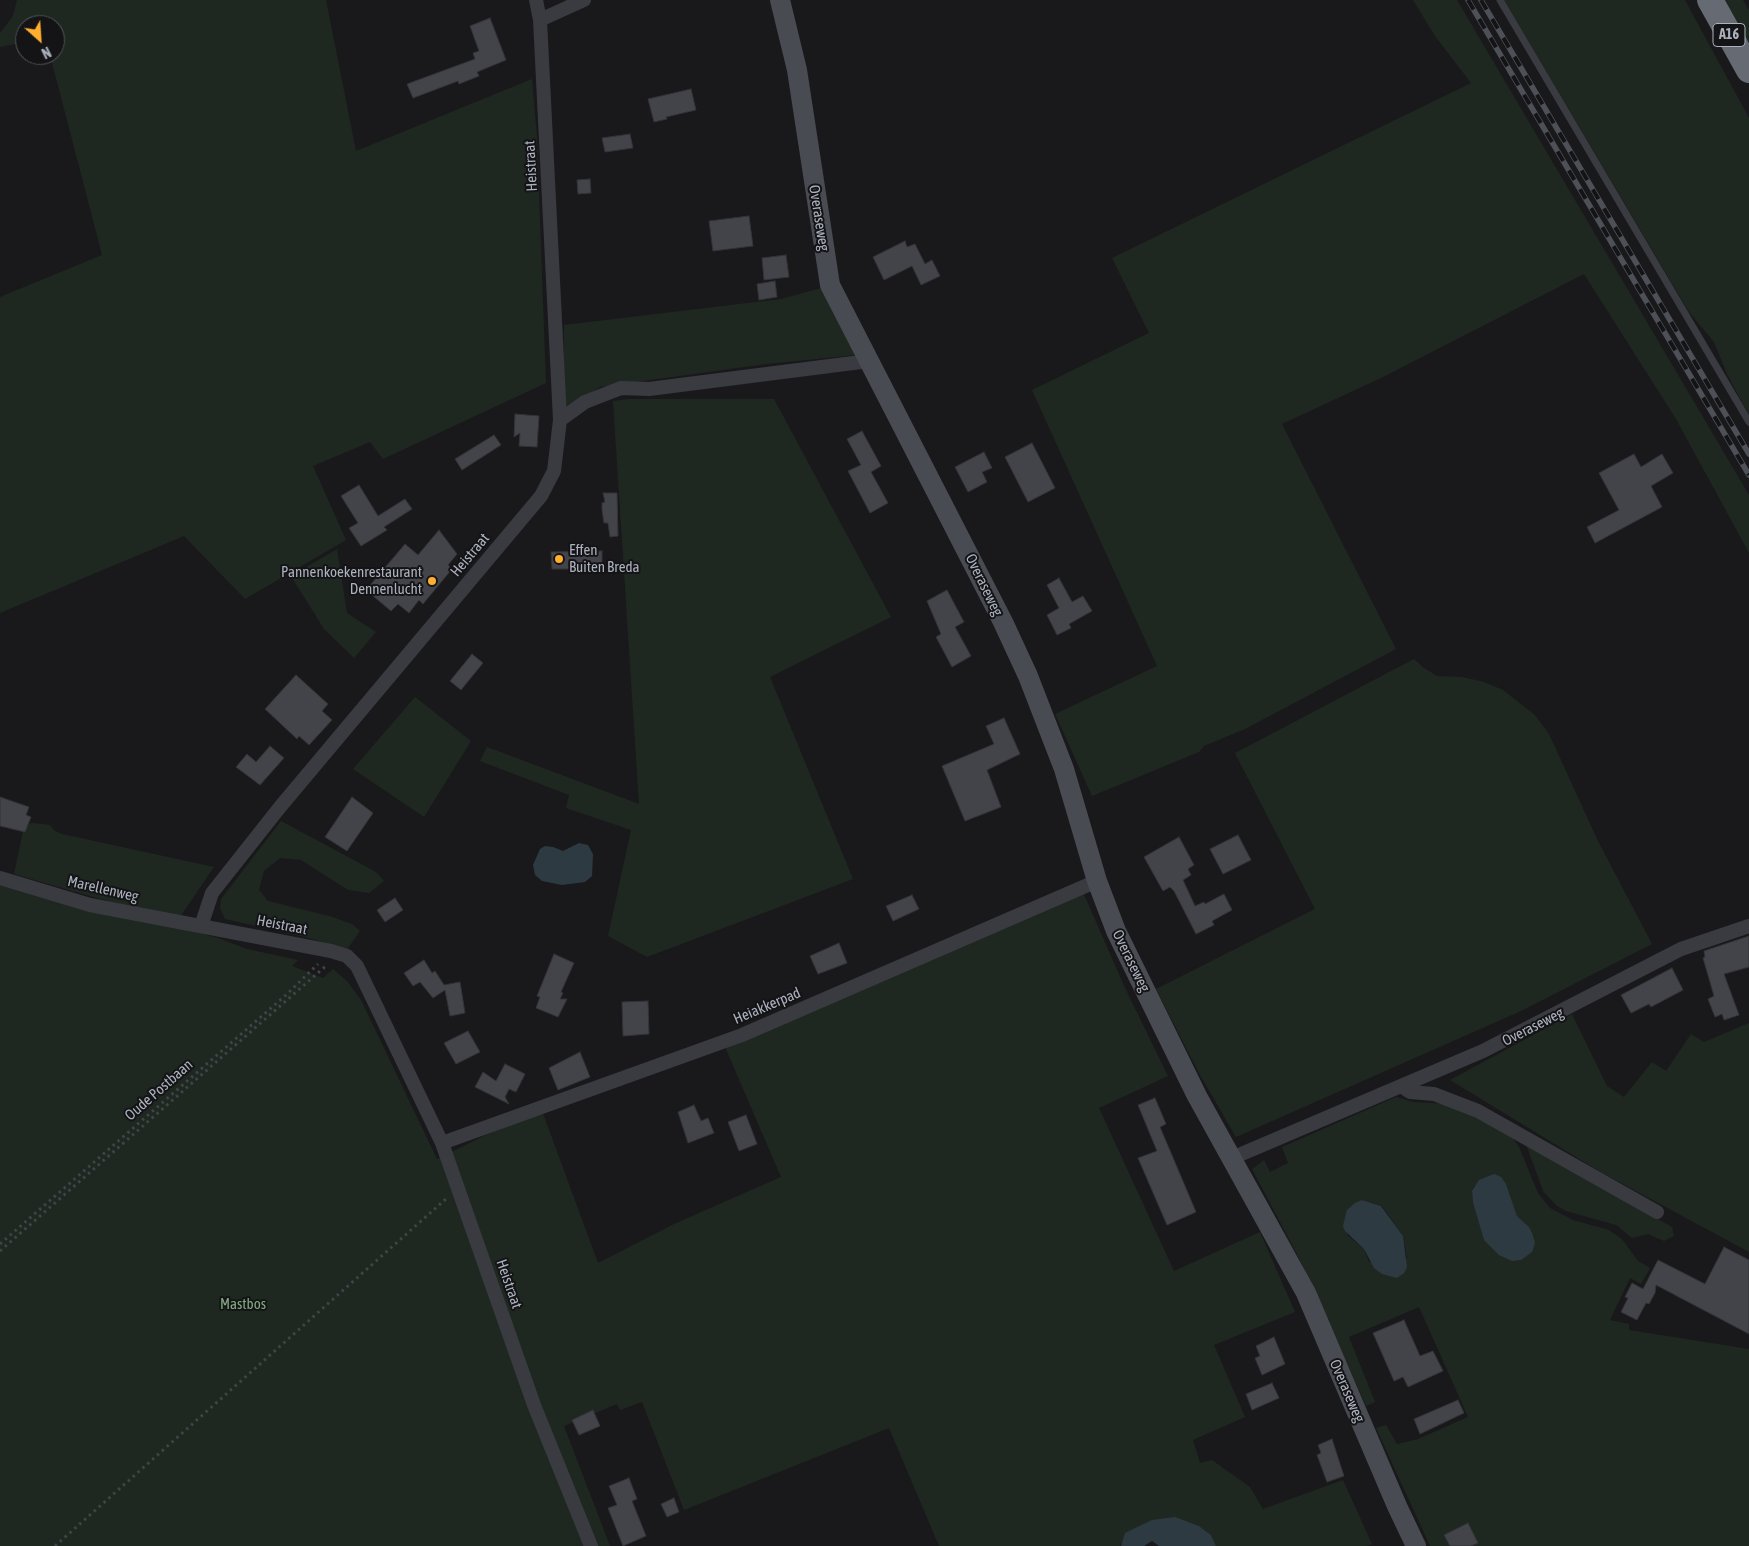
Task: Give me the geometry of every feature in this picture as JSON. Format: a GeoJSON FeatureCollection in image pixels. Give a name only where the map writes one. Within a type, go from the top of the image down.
{"type":"FeatureCollection","features":[{"type":"Feature","properties":{"kind":"highway","name":"A16"},"geometry":{"type":"LineString","coordinates":[[1710,0],[1749,70]]}},
{"type":"Feature","properties":{"kind":"street","name":"Heistraat"},"geometry":{"type":"LineString","coordinates":[[536,0],[540,20],[560,420],[554,471],[541,496],[280,807],[212,893],[200,926],[336,952],[347,956],[358,966],[442,1143],[534,1405],[591,1546]]}},
{"type":"Feature","properties":{"kind":"street"},"geometry":{"type":"LineString","coordinates":[[540,20],[584,0]]}},
{"type":"Feature","properties":{"kind":"street","name":"Overaseweg"},"geometry":{"type":"LineString","coordinates":[[780,0],[797,70],[830,285],[965,547],[1028,676],[1064,769],[1097,881],[1116,931],[1197,1096],[1306,1293],[1385,1479],[1416,1546]]}},
{"type":"Feature","properties":{"kind":"street"},"geometry":{"type":"LineString","coordinates":[[560,420],[585,402],[621,388],[649,389],[869,361]]}},
{"type":"Feature","properties":{"kind":"street","name":"Marellenweg"},"geometry":{"type":"LineString","coordinates":[[0,878],[90,905],[200,926]]}},
{"type":"Feature","properties":{"kind":"street","name":"Heiakkerpad"},"geometry":{"type":"LineString","coordinates":[[442,1143],[742,1035],[1097,881]]}},
{"type":"Feature","properties":{"kind":"street","name":"Overaseweg"},"geometry":{"type":"LineString","coordinates":[[1232,1158],[1533,1027],[1681,949],[1749,926]]}},
{"type":"Feature","properties":{"kind":"street"},"geometry":{"type":"LineString","coordinates":[[1401,1086],[1410,1092],[1434,1094],[1478,1111],[1657,1212]]}},
{"type":"Feature","properties":{"kind":"lane"},"geometry":{"type":"LineString","coordinates":[[1500,0],[1749,422]]}},
{"type":"Feature","properties":{"kind":"path","name":"Oude Postbaan"},"geometry":{"type":"LineString","coordinates":[[0,1244],[336,952]]}},
{"type":"Feature","properties":{"kind":"path"},"geometry":{"type":"LineString","coordinates":[[0,1250],[336,952]]}},
{"type":"Feature","properties":{"kind":"path"},"geometry":{"type":"LineString","coordinates":[[55,1546],[459,1187]]}},
{"type":"Feature","properties":{"kind":"green space"},"geometry":{"type":"Polygon","coordinates":[[[17,0],[326,0],[356,151],[532,79],[537,138],[546,383],[383,459],[370,442],[313,466],[346,540],[245,599],[184,536],[0,613],[0,297],[102,255],[53,65],[65,65],[65,15],[15,15],[15,44],[0,47],[0,33],[13,16],[17,0]]]}},
{"type":"Feature","properties":{"kind":"green space"},"geometry":{"type":"Polygon","coordinates":[[[1413,0],[1457,0],[1749,495],[1749,553],[1676,419],[1584,274],[1383,377],[1282,424],[1396,649],[1245,729],[1204,746],[1199,752],[1092,796],[1055,714],[1157,666],[1032,390],[1149,333],[1112,258],[1471,83],[1435,36],[1413,0]]]}},
{"type":"Feature","properties":{"kind":"green space"},"geometry":{"type":"Polygon","coordinates":[[[1504,0],[1685,0],[1749,118],[1749,415],[1727,374],[1714,342],[1689,312],[1504,0]]]}},
{"type":"Feature","properties":{"kind":"green space"},"geometry":{"type":"Polygon","coordinates":[[[1720,0],[1743,0],[1749,10],[1749,55],[1720,0]]]}},
{"type":"Feature","properties":{"kind":"green space"},"geometry":{"type":"Polygon","coordinates":[[[825,287],[856,355],[766,364],[600,387],[563,413],[564,325],[781,299],[825,287]]]}},
{"type":"Feature","properties":{"kind":"green space"},"geometry":{"type":"Polygon","coordinates":[[[629,399],[774,399],[891,617],[770,677],[853,879],[647,957],[608,936],[631,830],[566,808],[569,795],[480,761],[487,747],[639,804],[613,401],[629,399]]]}},
{"type":"Feature","properties":{"kind":"green space"},"geometry":{"type":"Polygon","coordinates":[[[337,549],[347,613],[376,632],[354,658],[324,629],[291,576],[337,549]]]}},
{"type":"Feature","properties":{"kind":"green space"},"geometry":{"type":"Polygon","coordinates":[[[1414,659],[1437,676],[1462,677],[1484,682],[1503,690],[1535,715],[1549,734],[1598,841],[1652,944],[1521,1011],[1236,1137],[1200,1075],[1156,989],[1315,909],[1235,753],[1414,659]]]}},
{"type":"Feature","properties":{"kind":"green space"},"geometry":{"type":"Polygon","coordinates":[[[415,697],[471,741],[424,817],[353,769],[415,697]]]}},
{"type":"Feature","properties":{"kind":"green space"},"geometry":{"type":"Polygon","coordinates":[[[281,821],[376,872],[384,881],[369,893],[348,890],[301,860],[280,858],[264,871],[259,890],[268,901],[329,916],[352,924],[360,931],[346,951],[330,944],[301,936],[225,919],[220,908],[221,899],[281,821]]]}},
{"type":"Feature","properties":{"kind":"green space"},"geometry":{"type":"Polygon","coordinates":[[[32,823],[50,825],[55,831],[62,834],[214,867],[180,917],[111,902],[14,874],[24,826],[32,823]]]}},
{"type":"Feature","properties":{"kind":"green space","name":"Mastbos"},"geometry":{"type":"Polygon","coordinates":[[[0,878],[218,938],[247,949],[298,960],[292,966],[323,978],[333,969],[347,981],[361,1000],[437,1159],[541,1108],[598,1263],[674,1224],[781,1177],[725,1047],[1082,890],[1125,988],[1168,1076],[1099,1108],[1174,1271],[1260,1232],[1295,1312],[1214,1345],[1245,1417],[1193,1440],[1200,1463],[1212,1460],[1250,1487],[1263,1509],[1343,1480],[1372,1544],[1367,1546],[1216,1546],[1211,1535],[1199,1526],[1175,1518],[1120,1544],[1121,1546],[939,1546],[889,1428],[684,1510],[642,1402],[620,1410],[617,1404],[564,1426],[610,1546],[0,1546],[0,878]]]}},
{"type":"Feature","properties":{"kind":"green space"},"geometry":{"type":"Polygon","coordinates":[[[1572,1014],[1607,1086],[1624,1097],[1652,1062],[1666,1071],[1691,1034],[1704,1042],[1749,1023],[1749,1252],[1599,1171],[1450,1080],[1572,1014]]]}},
{"type":"Feature","properties":{"kind":"green space"},"geometry":{"type":"Polygon","coordinates":[[[1396,1097],[1414,1102],[1450,1104],[1466,1110],[1513,1138],[1519,1147],[1538,1193],[1550,1208],[1573,1220],[1609,1230],[1622,1239],[1638,1261],[1650,1268],[1641,1284],[1630,1278],[1610,1320],[1629,1324],[1629,1330],[1749,1349],[1749,1546],[1430,1546],[1376,1428],[1386,1425],[1397,1444],[1418,1439],[1468,1417],[1419,1307],[1349,1337],[1375,1402],[1366,1406],[1299,1258],[1252,1169],[1264,1160],[1270,1172],[1288,1163],[1282,1147],[1396,1097]],[[1506,1184],[1475,1186],[1472,1191],[1473,1203],[1484,1240],[1529,1227],[1517,1216],[1506,1184]],[[1362,1200],[1347,1235],[1364,1249],[1369,1262],[1407,1258],[1403,1236],[1382,1206],[1362,1200]]]}},
{"type":"Feature","properties":{"kind":"green space"},"geometry":{"type":"Polygon","coordinates":[[[1526,1144],[1672,1227],[1674,1236],[1664,1241],[1648,1234],[1632,1238],[1616,1225],[1566,1211],[1557,1206],[1543,1191],[1526,1144]]]}},
{"type":"Feature","properties":{"kind":"shaded area"},"geometry":{"type":"Polygon","coordinates":[[[579,843],[588,845],[593,854],[592,876],[585,882],[562,885],[542,881],[535,875],[533,865],[540,849],[545,846],[563,851],[579,843]]]}},
{"type":"Feature","properties":{"kind":"shaded area"},"geometry":{"type":"Polygon","coordinates":[[[1494,1174],[1501,1177],[1506,1184],[1517,1216],[1529,1227],[1532,1233],[1535,1243],[1532,1252],[1521,1260],[1512,1261],[1499,1255],[1484,1240],[1473,1203],[1472,1191],[1479,1180],[1494,1174]]]}},
{"type":"Feature","properties":{"kind":"shaded area"},"geometry":{"type":"Polygon","coordinates":[[[1362,1200],[1381,1206],[1403,1236],[1407,1267],[1404,1273],[1397,1278],[1382,1274],[1374,1268],[1364,1249],[1345,1231],[1343,1226],[1347,1210],[1362,1200]]]}},
{"type":"Feature","properties":{"kind":"shaded area"},"geometry":{"type":"Polygon","coordinates":[[[1175,1517],[1199,1526],[1211,1535],[1216,1546],[1159,1546],[1152,1541],[1144,1546],[1121,1546],[1125,1533],[1152,1520],[1175,1517]]]}},
{"type":"Feature","properties":{"kind":"building"},"geometry":{"type":"Polygon","coordinates":[[[490,18],[506,60],[477,72],[479,76],[459,84],[458,81],[413,98],[407,84],[475,59],[473,53],[479,51],[470,26],[490,18]]]}},
{"type":"Feature","properties":{"kind":"building"},"geometry":{"type":"Polygon","coordinates":[[[691,89],[696,110],[666,117],[667,119],[654,122],[648,99],[691,89]]]}},
{"type":"Feature","properties":{"kind":"building"},"geometry":{"type":"Polygon","coordinates":[[[630,134],[633,148],[605,152],[602,138],[630,134]]]}},
{"type":"Feature","properties":{"kind":"building"},"geometry":{"type":"Polygon","coordinates":[[[590,179],[591,193],[578,194],[577,180],[590,179]]]}},
{"type":"Feature","properties":{"kind":"building"},"geometry":{"type":"Polygon","coordinates":[[[749,216],[753,246],[713,251],[709,221],[749,216]]]}},
{"type":"Feature","properties":{"kind":"building"},"geometry":{"type":"Polygon","coordinates":[[[905,241],[907,247],[915,244],[925,264],[932,260],[940,276],[921,285],[912,266],[884,280],[873,257],[905,241]]]}},
{"type":"Feature","properties":{"kind":"building"},"geometry":{"type":"Polygon","coordinates":[[[786,255],[789,277],[764,280],[762,258],[786,255]]]}},
{"type":"Feature","properties":{"kind":"building"},"geometry":{"type":"Polygon","coordinates":[[[775,281],[777,297],[759,300],[757,284],[775,281]]]}},
{"type":"Feature","properties":{"kind":"building"},"geometry":{"type":"Polygon","coordinates":[[[515,414],[539,416],[537,447],[519,446],[520,433],[514,437],[515,414]]]}},
{"type":"Feature","properties":{"kind":"building"},"geometry":{"type":"Polygon","coordinates":[[[862,431],[881,466],[871,472],[888,503],[870,513],[848,471],[861,465],[847,439],[862,431]]]}},
{"type":"Feature","properties":{"kind":"building"},"geometry":{"type":"Polygon","coordinates":[[[494,435],[501,445],[462,470],[455,459],[494,435]]]}},
{"type":"Feature","properties":{"kind":"building"},"geometry":{"type":"Polygon","coordinates":[[[1032,443],[1055,488],[1028,502],[1005,457],[1032,443]]]}},
{"type":"Feature","properties":{"kind":"building"},"geometry":{"type":"Polygon","coordinates":[[[984,452],[992,468],[982,472],[987,482],[968,492],[955,467],[984,452]]]}},
{"type":"Feature","properties":{"kind":"building"},"geometry":{"type":"Polygon","coordinates":[[[1634,454],[1641,467],[1662,454],[1673,473],[1651,486],[1662,507],[1595,543],[1587,527],[1619,510],[1599,473],[1634,454]]]}},
{"type":"Feature","properties":{"kind":"building"},"geometry":{"type":"Polygon","coordinates":[[[359,485],[378,516],[405,499],[412,509],[384,527],[387,530],[361,546],[349,528],[358,523],[341,496],[359,485]]]}},
{"type":"Feature","properties":{"kind":"building"},"geometry":{"type":"Polygon","coordinates":[[[603,493],[617,493],[618,536],[610,537],[608,523],[604,523],[602,503],[605,502],[603,493]]]}},
{"type":"Feature","properties":{"kind":"building"},"geometry":{"type":"Polygon","coordinates":[[[439,530],[457,554],[448,565],[452,569],[423,604],[419,600],[409,613],[398,604],[391,611],[366,590],[405,544],[418,555],[439,530]]]}},
{"type":"Feature","properties":{"kind":"building"},"geometry":{"type":"Polygon","coordinates":[[[602,551],[602,569],[552,569],[551,552],[602,551]]]}},
{"type":"Feature","properties":{"kind":"building"},"geometry":{"type":"Polygon","coordinates":[[[1059,578],[1072,602],[1083,596],[1092,611],[1069,624],[1071,628],[1057,635],[1047,615],[1059,608],[1047,585],[1059,578]]]}},
{"type":"Feature","properties":{"kind":"building"},"geometry":{"type":"Polygon","coordinates":[[[947,590],[964,622],[955,627],[971,656],[952,667],[936,637],[941,634],[927,601],[947,590]]]}},
{"type":"Feature","properties":{"kind":"building"},"geometry":{"type":"Polygon","coordinates":[[[472,654],[483,663],[461,690],[450,681],[472,654]]]}},
{"type":"Feature","properties":{"kind":"building"},"geometry":{"type":"Polygon","coordinates":[[[296,675],[328,704],[322,711],[332,720],[309,745],[299,736],[297,739],[265,709],[296,675]]]}},
{"type":"Feature","properties":{"kind":"building"},"geometry":{"type":"Polygon","coordinates":[[[1004,718],[1020,754],[987,770],[1001,807],[965,821],[942,766],[994,744],[986,726],[1004,718]]]}},
{"type":"Feature","properties":{"kind":"building"},"geometry":{"type":"Polygon","coordinates":[[[270,746],[284,758],[260,785],[236,767],[247,754],[256,762],[270,746]]]}},
{"type":"Feature","properties":{"kind":"building"},"geometry":{"type":"Polygon","coordinates":[[[0,797],[29,807],[26,815],[31,817],[25,832],[0,826],[0,797]]]}},
{"type":"Feature","properties":{"kind":"building"},"geometry":{"type":"Polygon","coordinates":[[[352,797],[373,813],[347,851],[325,837],[352,797]]]}},
{"type":"Feature","properties":{"kind":"building"},"geometry":{"type":"Polygon","coordinates":[[[1238,835],[1251,860],[1223,874],[1210,849],[1238,835]]]}},
{"type":"Feature","properties":{"kind":"building"},"geometry":{"type":"Polygon","coordinates":[[[1179,837],[1194,865],[1188,869],[1191,875],[1183,880],[1195,906],[1204,902],[1205,904],[1224,894],[1232,910],[1212,921],[1214,925],[1196,934],[1174,891],[1170,887],[1163,891],[1144,857],[1179,837]]]}},
{"type":"Feature","properties":{"kind":"building"},"geometry":{"type":"Polygon","coordinates":[[[912,895],[919,909],[893,921],[886,906],[912,895]]]}},
{"type":"Feature","properties":{"kind":"building"},"geometry":{"type":"Polygon","coordinates":[[[395,898],[403,910],[385,922],[377,910],[395,898]]]}},
{"type":"Feature","properties":{"kind":"building"},"geometry":{"type":"Polygon","coordinates":[[[1749,936],[1749,967],[1724,974],[1739,1015],[1724,1020],[1722,1014],[1715,1017],[1708,999],[1714,996],[1703,958],[1705,957],[1704,951],[1749,936]]]}},
{"type":"Feature","properties":{"kind":"building"},"geometry":{"type":"Polygon","coordinates":[[[839,943],[847,963],[818,974],[810,956],[839,943]]]}},
{"type":"Feature","properties":{"kind":"building"},"geometry":{"type":"Polygon","coordinates":[[[554,954],[574,963],[561,992],[563,993],[560,999],[567,999],[558,1017],[536,1008],[540,997],[537,996],[554,954]]]}},
{"type":"Feature","properties":{"kind":"building"},"geometry":{"type":"Polygon","coordinates":[[[424,960],[432,973],[435,971],[444,985],[460,982],[465,1013],[450,1016],[445,990],[433,998],[420,982],[413,986],[404,973],[424,960]]]}},
{"type":"Feature","properties":{"kind":"building"},"geometry":{"type":"Polygon","coordinates":[[[1672,968],[1683,990],[1651,1007],[1649,1004],[1631,1013],[1621,995],[1672,968]]]}},
{"type":"Feature","properties":{"kind":"building"},"geometry":{"type":"Polygon","coordinates":[[[648,1001],[649,1034],[623,1036],[622,1002],[648,1001]]]}},
{"type":"Feature","properties":{"kind":"building"},"geometry":{"type":"Polygon","coordinates":[[[468,1031],[480,1052],[456,1064],[444,1043],[468,1031]]]}},
{"type":"Feature","properties":{"kind":"building"},"geometry":{"type":"Polygon","coordinates":[[[580,1052],[590,1077],[558,1090],[549,1068],[580,1052]]]}},
{"type":"Feature","properties":{"kind":"building"},"geometry":{"type":"Polygon","coordinates":[[[505,1064],[525,1074],[516,1092],[509,1089],[505,1097],[509,1104],[475,1087],[483,1072],[496,1081],[505,1064]]]}},
{"type":"Feature","properties":{"kind":"building"},"geometry":{"type":"Polygon","coordinates":[[[1155,1098],[1166,1124],[1160,1127],[1196,1212],[1167,1225],[1138,1158],[1157,1151],[1138,1105],[1155,1098]]]}},
{"type":"Feature","properties":{"kind":"building"},"geometry":{"type":"Polygon","coordinates":[[[694,1105],[701,1121],[708,1118],[714,1133],[688,1143],[678,1112],[694,1105]]]}},
{"type":"Feature","properties":{"kind":"building"},"geometry":{"type":"Polygon","coordinates":[[[746,1115],[757,1144],[739,1151],[728,1122],[746,1115]]]}},
{"type":"Feature","properties":{"kind":"building"},"geometry":{"type":"Polygon","coordinates":[[[1724,1247],[1749,1260],[1749,1334],[1656,1285],[1655,1293],[1649,1304],[1646,1303],[1637,1320],[1621,1312],[1628,1298],[1625,1297],[1632,1283],[1643,1289],[1658,1260],[1705,1284],[1724,1247]]]}},
{"type":"Feature","properties":{"kind":"building"},"geometry":{"type":"Polygon","coordinates":[[[1404,1320],[1420,1356],[1433,1351],[1443,1371],[1408,1387],[1403,1377],[1394,1381],[1373,1333],[1404,1320]]]}},
{"type":"Feature","properties":{"kind":"building"},"geometry":{"type":"Polygon","coordinates":[[[1274,1337],[1285,1364],[1262,1375],[1255,1358],[1260,1356],[1256,1346],[1274,1337]]]}},
{"type":"Feature","properties":{"kind":"building"},"geometry":{"type":"Polygon","coordinates":[[[1272,1383],[1279,1398],[1252,1410],[1246,1394],[1272,1383]]]}},
{"type":"Feature","properties":{"kind":"building"},"geometry":{"type":"Polygon","coordinates":[[[1458,1400],[1464,1413],[1420,1434],[1414,1419],[1458,1400]]]}},
{"type":"Feature","properties":{"kind":"building"},"geometry":{"type":"Polygon","coordinates":[[[593,1410],[600,1426],[579,1435],[572,1420],[593,1410]]]}},
{"type":"Feature","properties":{"kind":"building"},"geometry":{"type":"Polygon","coordinates":[[[1332,1439],[1344,1476],[1327,1482],[1317,1455],[1321,1453],[1318,1445],[1332,1439]]]}},
{"type":"Feature","properties":{"kind":"building"},"geometry":{"type":"Polygon","coordinates":[[[629,1478],[637,1499],[632,1501],[646,1536],[623,1546],[608,1508],[617,1505],[609,1486],[629,1478]]]}},
{"type":"Feature","properties":{"kind":"building"},"geometry":{"type":"Polygon","coordinates":[[[674,1498],[679,1512],[667,1517],[661,1504],[674,1498]]]}},
{"type":"Feature","properties":{"kind":"building"},"geometry":{"type":"Polygon","coordinates":[[[1468,1523],[1478,1543],[1471,1546],[1450,1546],[1444,1535],[1468,1523]]]}},
{"type":"Feature","properties":{"kind":"railway"},"geometry":{"type":"LineString","coordinates":[[1468,0],[1749,475]]}},
{"type":"Feature","properties":{"kind":"railway"},"geometry":{"type":"LineString","coordinates":[[1481,0],[1749,454]]}},
{"type":"Feature","properties":{"kind":"place","name":"Effen Buiten Breda"},"geometry":{"type":"Point","coordinates":[559,559]}},
{"type":"Feature","properties":{"kind":"place","name":"Pannenkoekenrestaurant Dennenlucht"},"geometry":{"type":"Point","coordinates":[432,581]}}]}
